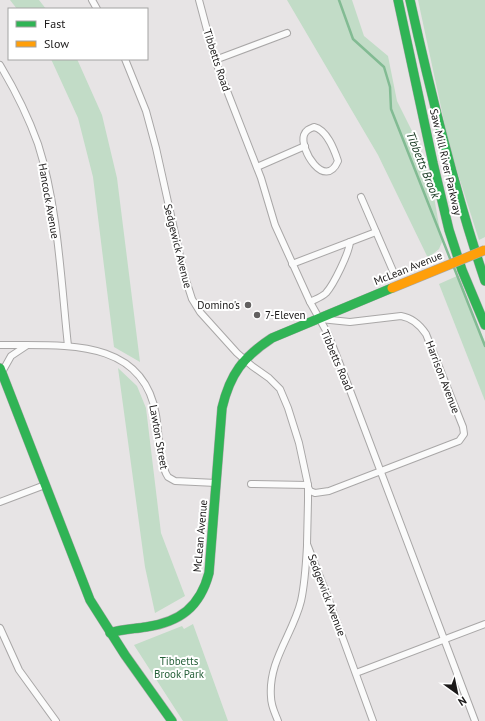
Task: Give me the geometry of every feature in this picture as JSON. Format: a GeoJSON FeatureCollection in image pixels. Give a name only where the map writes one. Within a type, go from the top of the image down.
{"type":"FeatureCollection","features":[{"type":"Feature","properties":{"kind":"main road","name":"Saw Mill River Parkway"},"geometry":{"type":"LineString","coordinates":[[398,0],[449,230],[462,270],[485,325]]}},
{"type":"Feature","properties":{"kind":"main road","name":"Saw Mill River Parkway"},"geometry":{"type":"LineString","coordinates":[[410,0],[442,141],[466,226],[485,281]]}},
{"type":"Feature","properties":{"kind":"main road","name":"McLean Avenue"},"geometry":{"type":"LineString","coordinates":[[110,633],[157,626],[171,622],[188,612],[200,598],[206,585],[209,573],[220,422],[223,400],[233,375],[254,349],[272,338],[485,250]]}},
{"type":"Feature","properties":{"kind":"main road"},"geometry":{"type":"LineString","coordinates":[[1,370],[87,594],[110,633],[172,721]]}},
{"type":"Feature","properties":{"kind":"street","name":"Tibbetts Road"},"geometry":{"type":"LineString","coordinates":[[199,0],[215,60],[257,167],[275,225],[310,302],[328,334],[475,721]]}},
{"type":"Feature","properties":{"kind":"street"},"geometry":{"type":"LineString","coordinates":[[215,60],[287,33]]}},
{"type":"Feature","properties":{"kind":"street","name":"Sedgewick Avenue"},"geometry":{"type":"LineString","coordinates":[[125,60],[148,119],[156,148],[184,274],[192,299],[200,312],[244,360],[269,378],[280,389],[288,408],[299,443],[308,485],[307,544],[373,721]]}},
{"type":"Feature","properties":{"kind":"street","name":"Hancock Avenue"},"geometry":{"type":"LineString","coordinates":[[0,65],[28,118],[38,145],[46,177],[54,216],[68,346]]}},
{"type":"Feature","properties":{"kind":"street"},"geometry":{"type":"LineString","coordinates":[[314,127],[318,128],[323,132],[336,154],[338,161],[336,165],[325,172],[319,170],[314,165],[305,146],[304,134],[308,129],[314,127]]}},
{"type":"Feature","properties":{"kind":"street"},"geometry":{"type":"LineString","coordinates":[[257,167],[305,146]]}},
{"type":"Feature","properties":{"kind":"street"},"geometry":{"type":"LineString","coordinates":[[361,197],[393,271]]}},
{"type":"Feature","properties":{"kind":"street"},"geometry":{"type":"LineString","coordinates":[[292,264],[376,232]]}},
{"type":"Feature","properties":{"kind":"street"},"geometry":{"type":"LineString","coordinates":[[310,302],[325,294],[329,288],[346,255],[350,242]]}},
{"type":"Feature","properties":{"kind":"street","name":"Harrison Avenue"},"geometry":{"type":"LineString","coordinates":[[319,319],[350,322],[401,316],[408,317],[418,324],[426,334],[464,434],[459,441],[380,471]]}},
{"type":"Feature","properties":{"kind":"street","name":"Lawton Street"},"geometry":{"type":"LineString","coordinates":[[0,345],[81,347],[109,355],[130,365],[140,376],[153,400],[163,466],[168,478],[175,481],[216,483]]}},
{"type":"Feature","properties":{"kind":"street"},"geometry":{"type":"LineString","coordinates":[[1,370],[11,356],[26,345]]}},
{"type":"Feature","properties":{"kind":"street"},"geometry":{"type":"LineString","coordinates":[[251,484],[308,485],[310,491],[322,493],[380,471]]}},
{"type":"Feature","properties":{"kind":"street"},"geometry":{"type":"LineString","coordinates":[[0,502],[45,485]]}},
{"type":"Feature","properties":{"kind":"street"},"geometry":{"type":"LineString","coordinates":[[278,721],[271,697],[273,674],[276,660],[293,624],[301,600],[307,544]]}},
{"type":"Feature","properties":{"kind":"street"},"geometry":{"type":"LineString","coordinates":[[356,673],[485,624]]}},
{"type":"Feature","properties":{"kind":"street"},"geometry":{"type":"LineString","coordinates":[[0,628],[20,670],[56,721]]}},
{"type":"Feature","properties":{"kind":"green space"},"geometry":{"type":"Polygon","coordinates":[[[10,0],[39,0],[45,8],[16,8],[10,0]]]}},
{"type":"Feature","properties":{"kind":"green space"},"geometry":{"type":"Polygon","coordinates":[[[287,0],[352,0],[364,36],[388,56],[397,101],[420,147],[434,197],[442,242],[439,249],[428,258],[378,155],[287,0]]]}},
{"type":"Feature","properties":{"kind":"green space"},"geometry":{"type":"Polygon","coordinates":[[[418,0],[485,0],[485,237],[479,240],[450,149],[418,0]]]}},
{"type":"Feature","properties":{"kind":"green space"},"geometry":{"type":"Polygon","coordinates":[[[51,60],[77,60],[102,115],[117,178],[140,362],[114,347],[93,177],[78,118],[51,60]]]}},
{"type":"Feature","properties":{"kind":"green space"},"geometry":{"type":"Polygon","coordinates":[[[457,276],[485,342],[485,401],[439,284],[457,276]]]}},
{"type":"Feature","properties":{"kind":"green space"},"geometry":{"type":"Polygon","coordinates":[[[118,368],[137,386],[146,408],[161,533],[185,596],[155,613],[145,567],[118,368]]]}},
{"type":"Feature","properties":{"kind":"green space","name":"Tibbetts Brook Park"},"geometry":{"type":"Polygon","coordinates":[[[193,624],[228,721],[183,721],[134,645],[182,626],[184,629],[193,624]]]}},
{"type":"Feature","properties":{"kind":"waterway","name":"Tibbetts Brook"},"geometry":{"type":"LineString","coordinates":[[339,0],[353,39],[384,67],[390,87],[391,109],[451,261]]}},
{"type":"Feature","properties":{"kind":"waterway","name":"Tibbetts Brook"},"geometry":{"type":"LineString","coordinates":[[453,265],[485,346]]}},
{"type":"Feature","properties":{"kind":"traffic: fast"},"geometry":{"type":"LineString","coordinates":[[398,0],[449,230],[462,270],[485,325]]}},
{"type":"Feature","properties":{"kind":"traffic: fast"},"geometry":{"type":"LineString","coordinates":[[410,0],[444,142],[463,212],[485,281]]}},
{"type":"Feature","properties":{"kind":"traffic: fast"},"geometry":{"type":"LineString","coordinates":[[110,633],[158,625],[179,617],[194,604],[205,585],[209,573],[222,408],[229,385],[239,367],[253,352],[272,338],[392,288]]}},
{"type":"Feature","properties":{"kind":"traffic: fast"},"geometry":{"type":"LineString","coordinates":[[0,368],[90,600],[125,655],[172,721]]}},
{"type":"Feature","properties":{"kind":"traffic: slow"},"geometry":{"type":"LineString","coordinates":[[392,288],[485,250]]}},
{"type":"Feature","properties":{"kind":"place","name":"Domino's"},"geometry":{"type":"Point","coordinates":[248,305]}},
{"type":"Feature","properties":{"kind":"place","name":"7-Eleven"},"geometry":{"type":"Point","coordinates":[257,315]}}]}
